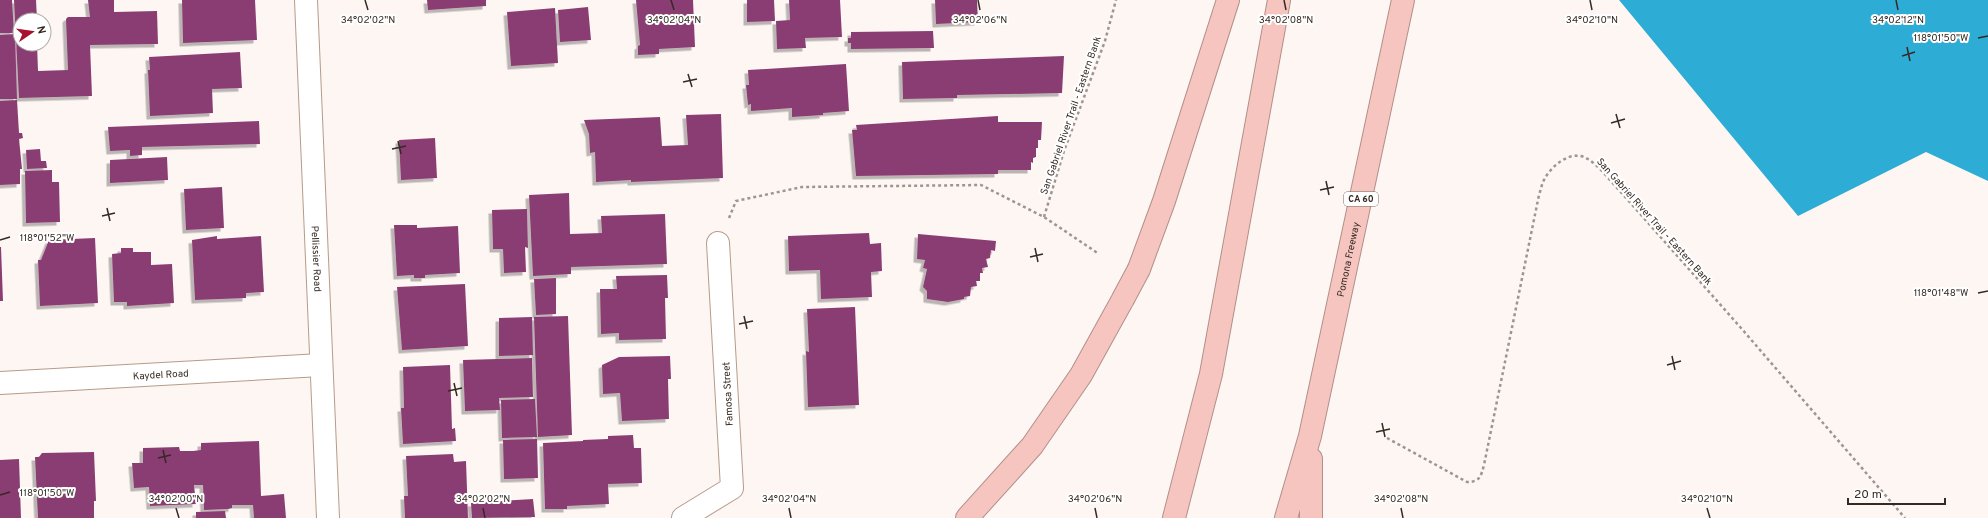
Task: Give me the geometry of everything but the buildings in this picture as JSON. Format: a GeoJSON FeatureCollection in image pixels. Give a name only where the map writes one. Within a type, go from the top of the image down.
{"type":"FeatureCollection","features":[{"type":"Feature","properties":{"kind":"highway"},"geometry":{"type":"LineString","coordinates":[[967,518],[1032,446],[1081,375],[1139,269],[1164,201],[1228,0]]}},
{"type":"Feature","properties":{"kind":"highway"},"geometry":{"type":"LineString","coordinates":[[1174,518],[1205,399],[1279,0]]}},
{"type":"Feature","properties":{"kind":"highway","name":"Pomona Freeway"},"geometry":{"type":"LineString","coordinates":[[1286,518],[1310,436],[1403,0]]}},
{"type":"Feature","properties":{"kind":"highway"},"geometry":{"type":"LineString","coordinates":[[1310,436],[1311,518]]}},
{"type":"Feature","properties":{"kind":"street","name":"Pellissier Road"},"geometry":{"type":"LineString","coordinates":[[306,0],[328,518]]}},
{"type":"Feature","properties":{"kind":"street","name":"Famosa Street"},"geometry":{"type":"LineString","coordinates":[[683,518],[732,488],[718,243]]}},
{"type":"Feature","properties":{"kind":"street","name":"Kaydel Road"},"geometry":{"type":"LineString","coordinates":[[0,383],[321,365]]}},
{"type":"Feature","properties":{"kind":"path","name":"San Gabriel River Trail - Eastern Bank"},"geometry":{"type":"LineString","coordinates":[[1044,217],[1064,151],[1105,41],[1116,0]]}},
{"type":"Feature","properties":{"kind":"path","name":"San Gabriel River Trail - Eastern Bank"},"geometry":{"type":"LineString","coordinates":[[1388,438],[1467,482],[1475,482],[1480,478],[1484,465],[1539,195],[1545,178],[1554,167],[1572,156],[1582,156],[1593,162],[1608,178],[1741,328],[1905,518]]}},
{"type":"Feature","properties":{"kind":"path"},"geometry":{"type":"LineString","coordinates":[[718,243],[736,200],[802,187],[981,185],[1044,217],[1099,254]]}},
{"type":"Feature","properties":{"kind":"water"},"geometry":{"type":"Polygon","coordinates":[[[1619,0],[1988,0],[1988,181],[1926,152],[1798,216],[1619,0]]]}}]}
